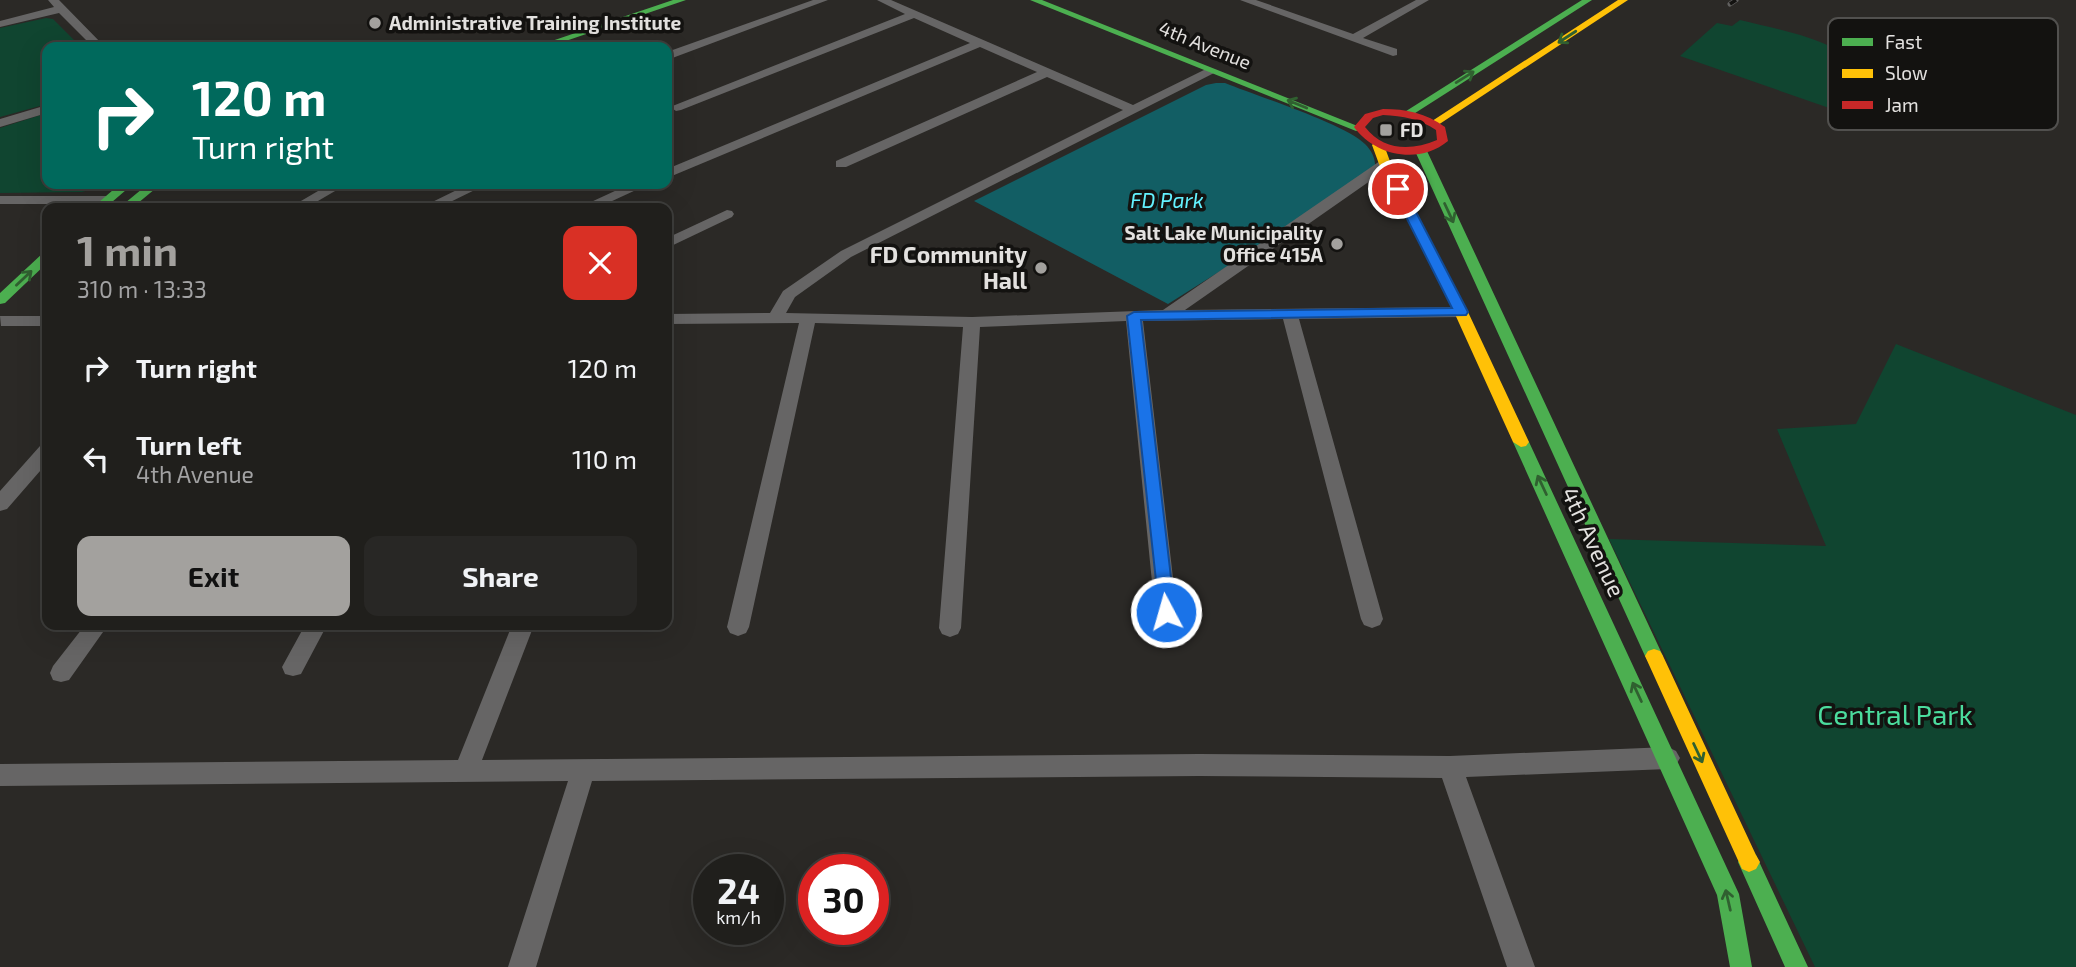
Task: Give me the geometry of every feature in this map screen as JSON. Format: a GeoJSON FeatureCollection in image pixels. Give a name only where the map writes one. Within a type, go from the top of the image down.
{"type":"FeatureCollection","features":[{"type":"Feature","properties":{"kind":"main road"},"geometry":{"type":"LineString","coordinates":[[589,27],[654,0]]}},
{"type":"Feature","properties":{"kind":"main road"},"geometry":{"type":"LineString","coordinates":[[542,42],[682,0]]}},
{"type":"Feature","properties":{"kind":"main road","name":"4th Avenue"},"geometry":{"type":"LineString","coordinates":[[1034,0],[1360,129]]}},
{"type":"Feature","properties":{"kind":"main road"},"geometry":{"type":"LineString","coordinates":[[1408,113],[1588,0]]}},
{"type":"Feature","properties":{"kind":"main road"},"geometry":{"type":"LineString","coordinates":[[1434,123],[1624,0]]}},
{"type":"Feature","properties":{"kind":"main road"},"geometry":{"type":"LineString","coordinates":[[1059,10],[1077,1]]}},
{"type":"Feature","properties":{"kind":"main road","name":"4th Avenue"},"geometry":{"type":"LineString","coordinates":[[1077,1],[1370,115]]}},
{"type":"Feature","properties":{"kind":"main road"},"geometry":{"type":"LineString","coordinates":[[1383,112],[1408,113],[1434,123],[1441,129],[1443,141],[1433,148],[1421,151],[1378,145],[1369,140],[1360,129],[1362,120],[1370,115],[1383,112]]}},
{"type":"Feature","properties":{"kind":"main road","name":"4th Avenue"},"geometry":{"type":"LineString","coordinates":[[1378,145],[1385,164],[1461,312],[1668,758],[1728,894],[1741,967]]}},
{"type":"Feature","properties":{"kind":"main road","name":"4th Avenue"},"geometry":{"type":"LineString","coordinates":[[1421,151],[1797,967]]}},
{"type":"Feature","properties":{"kind":"main road"},"geometry":{"type":"LineString","coordinates":[[103,203],[121,189]]}},
{"type":"Feature","properties":{"kind":"main road"},"geometry":{"type":"LineString","coordinates":[[131,203],[149,189]]}},
{"type":"Feature","properties":{"kind":"main road"},"geometry":{"type":"LineString","coordinates":[[0,300],[42,261]]}},
{"type":"Feature","properties":{"kind":"main road"},"geometry":{"type":"LineString","coordinates":[[0,322],[19,304]]}},
{"type":"Feature","properties":{"kind":"main road"},"geometry":{"type":"LineString","coordinates":[[1501,398],[1535,398]]}},
{"type":"Feature","properties":{"kind":"street"},"geometry":{"type":"LineString","coordinates":[[672,54],[823,0]]}},
{"type":"Feature","properties":{"kind":"street"},"geometry":{"type":"LineString","coordinates":[[882,0],[1133,110]]}},
{"type":"Feature","properties":{"kind":"street"},"geometry":{"type":"LineString","coordinates":[[1245,0],[1393,52]]}},
{"type":"Feature","properties":{"kind":"street"},"geometry":{"type":"LineString","coordinates":[[1261,6],[1273,0]]}},
{"type":"Feature","properties":{"kind":"street"},"geometry":{"type":"LineString","coordinates":[[1353,38],[1424,0]]}},
{"type":"Feature","properties":{"kind":"street"},"geometry":{"type":"LineString","coordinates":[[0,24],[57,4],[94,42]]}},
{"type":"Feature","properties":{"kind":"street"},"geometry":{"type":"LineString","coordinates":[[676,107],[915,14]]}},
{"type":"Feature","properties":{"kind":"street"},"geometry":{"type":"LineString","coordinates":[[672,172],[980,43]]}},
{"type":"Feature","properties":{"kind":"street"},"geometry":{"type":"LineString","coordinates":[[775,318],[789,295],[846,254],[1212,71]]}},
{"type":"Feature","properties":{"kind":"street"},"geometry":{"type":"LineString","coordinates":[[841,164],[1046,73]]}},
{"type":"Feature","properties":{"kind":"street"},"geometry":{"type":"LineString","coordinates":[[0,123],[42,110]]}},
{"type":"Feature","properties":{"kind":"street"},"geometry":{"type":"LineString","coordinates":[[1167,315],[1385,164]]}},
{"type":"Feature","properties":{"kind":"street"},"geometry":{"type":"LineString","coordinates":[[305,203],[331,189]]}},
{"type":"Feature","properties":{"kind":"street"},"geometry":{"type":"LineString","coordinates":[[438,203],[469,189]]}},
{"type":"Feature","properties":{"kind":"street"},"geometry":{"type":"LineString","coordinates":[[597,203],[630,189]]}},
{"type":"Feature","properties":{"kind":"street"},"geometry":{"type":"LineString","coordinates":[[0,201],[68,203]]}},
{"type":"Feature","properties":{"kind":"street"},"geometry":{"type":"LineString","coordinates":[[672,241],[726,214]]}},
{"type":"Feature","properties":{"kind":"street"},"geometry":{"type":"LineString","coordinates":[[672,319],[808,318],[972,322],[1167,315],[1290,316],[1461,312]]}},
{"type":"Feature","properties":{"kind":"street"},"geometry":{"type":"LineString","coordinates":[[1134,316],[1166,612]]}},
{"type":"Feature","properties":{"kind":"street"},"geometry":{"type":"LineString","coordinates":[[1290,316],[1372,619]]}},
{"type":"Feature","properties":{"kind":"street"},"geometry":{"type":"LineString","coordinates":[[738,627],[808,318]]}},
{"type":"Feature","properties":{"kind":"street"},"geometry":{"type":"LineString","coordinates":[[0,322],[42,321]]}},
{"type":"Feature","properties":{"kind":"street"},"geometry":{"type":"LineString","coordinates":[[950,628],[972,322]]}},
{"type":"Feature","properties":{"kind":"street"},"geometry":{"type":"LineString","coordinates":[[0,504],[42,457]]}},
{"type":"Feature","properties":{"kind":"street"},"geometry":{"type":"LineString","coordinates":[[61,673],[93,630]]}},
{"type":"Feature","properties":{"kind":"street"},"geometry":{"type":"LineString","coordinates":[[293,667],[313,630]]}},
{"type":"Feature","properties":{"kind":"street"},"geometry":{"type":"LineString","coordinates":[[465,772],[521,630]]}},
{"type":"Feature","properties":{"kind":"street"},"geometry":{"type":"LineString","coordinates":[[0,775],[1185,765],[1450,767],[1668,758]]}},
{"type":"Feature","properties":{"kind":"street"},"geometry":{"type":"LineString","coordinates":[[1450,767],[1521,967]]}},
{"type":"Feature","properties":{"kind":"street"},"geometry":{"type":"LineString","coordinates":[[522,967],[583,771]]}},
{"type":"Feature","properties":{"kind":"green space"},"geometry":{"type":"Polygon","coordinates":[[[46,18],[53,19],[76,42],[42,42],[42,105],[0,117],[0,28],[46,18]]]}},
{"type":"Feature","properties":{"kind":"green space"},"geometry":{"type":"Polygon","coordinates":[[[1740,20],[1798,34],[1828,45],[1828,108],[1680,56],[1717,23],[1732,26],[1740,20]]]}},
{"type":"Feature","properties":{"kind":"green space"},"geometry":{"type":"Polygon","coordinates":[[[42,115],[42,189],[92,189],[82,192],[0,193],[0,128],[42,115]]]}},
{"type":"Feature","properties":{"kind":"green space","name":"Central Park"},"geometry":{"type":"Polygon","coordinates":[[[1896,344],[2076,415],[2076,967],[1815,967],[1609,539],[1826,546],[1777,429],[1856,424],[1896,344]]]}},
{"type":"Feature","properties":{"kind":"water","name":"FD Park"},"geometry":{"type":"Polygon","coordinates":[[[1225,83],[1300,111],[1355,136],[1373,155],[1374,174],[1168,304],[974,201],[1206,85],[1225,83]]]}},
{"type":"Feature","properties":{"kind":"railway"},"geometry":{"type":"LineString","coordinates":[[1730,4],[1736,0]]}},
{"type":"Feature","properties":{"kind":"traffic: fast"},"geometry":{"type":"LineString","coordinates":[[554,42],[682,0]]}},
{"type":"Feature","properties":{"kind":"traffic: fast"},"geometry":{"type":"LineString","coordinates":[[1034,0],[1360,129]]}},
{"type":"Feature","properties":{"kind":"traffic: fast"},"geometry":{"type":"LineString","coordinates":[[1408,113],[1588,0]]}},
{"type":"Feature","properties":{"kind":"traffic: fast"},"geometry":{"type":"LineString","coordinates":[[1421,151],[1654,656]]}},
{"type":"Feature","properties":{"kind":"traffic: fast"},"geometry":{"type":"LineString","coordinates":[[104,203],[121,189]]}},
{"type":"Feature","properties":{"kind":"traffic: fast"},"geometry":{"type":"LineString","coordinates":[[131,203],[149,189]]}},
{"type":"Feature","properties":{"kind":"traffic: fast"},"geometry":{"type":"LineString","coordinates":[[0,300],[42,261]]}},
{"type":"Feature","properties":{"kind":"traffic: fast"},"geometry":{"type":"LineString","coordinates":[[1521,442],[1728,894],[1741,967]]}},
{"type":"Feature","properties":{"kind":"traffic: fast"},"geometry":{"type":"LineString","coordinates":[[1749,862],[1797,967]]}},
{"type":"Feature","properties":{"kind":"traffic: slow"},"geometry":{"type":"LineString","coordinates":[[1434,123],[1624,0]]}},
{"type":"Feature","properties":{"kind":"traffic: slow"},"geometry":{"type":"LineString","coordinates":[[1378,145],[1385,164],[1461,312],[1521,442]]}},
{"type":"Feature","properties":{"kind":"traffic: slow"},"geometry":{"type":"LineString","coordinates":[[1654,656],[1749,862]]}},
{"type":"Feature","properties":{"kind":"traffic: jam"},"geometry":{"type":"LineString","coordinates":[[1383,112],[1421,117],[1441,129],[1443,141],[1409,151],[1386,149],[1367,137],[1359,127],[1369,116],[1383,112]]}},
{"type":"Feature","properties":{"kind":"place","name":"Administrative Training Institute"},"geometry":{"type":"Point","coordinates":[375,23]}},
{"type":"Feature","properties":{"kind":"place","name":"FD"},"geometry":{"type":"Point","coordinates":[1386,130]}},
{"type":"Feature","properties":{"kind":"place","name":"Salt Lake Municipality Office 415A"},"geometry":{"type":"Point","coordinates":[1337,244]}},
{"type":"Feature","properties":{"kind":"place","name":"FD Community Hall"},"geometry":{"type":"Point","coordinates":[1041,268]}},
{"type":"Feature","properties":{"kind":"route"},"geometry":{"type":"LineString","coordinates":[[1166,612],[1134,316],[1461,312],[1398,189]]}}]}
